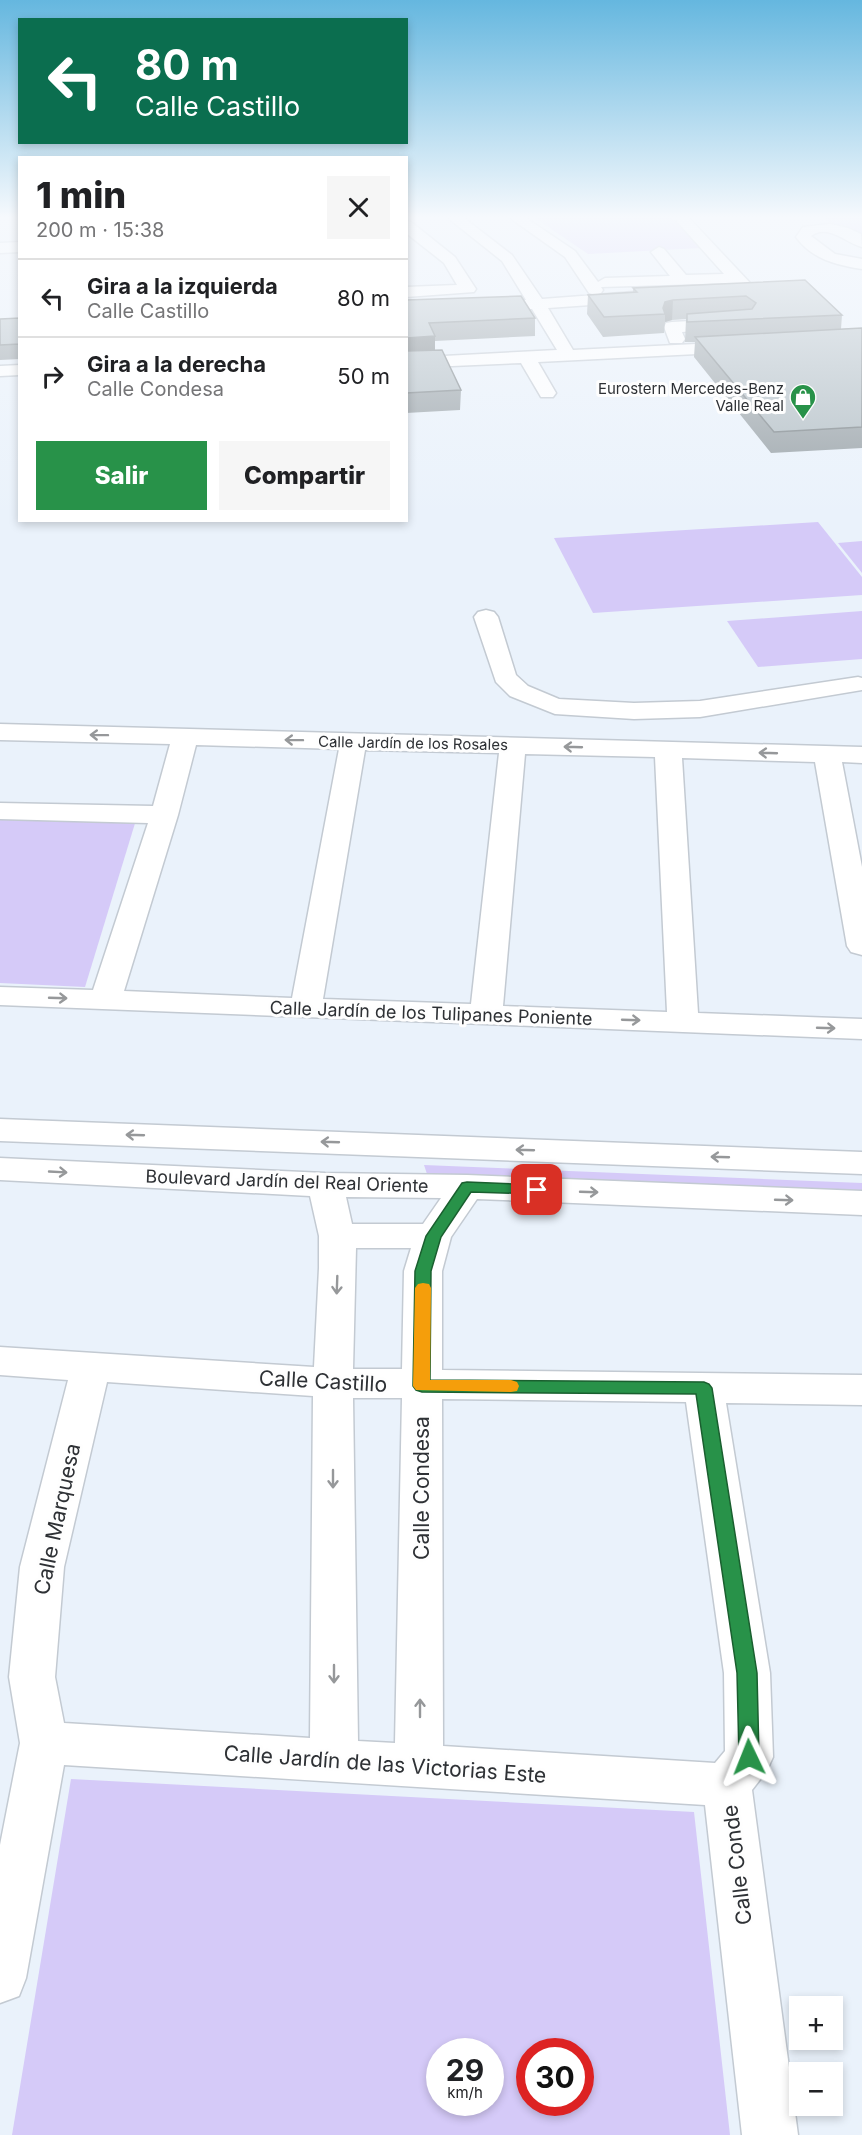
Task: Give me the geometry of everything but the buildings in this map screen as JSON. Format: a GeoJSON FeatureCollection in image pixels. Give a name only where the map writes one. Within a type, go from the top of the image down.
{"type":"FeatureCollection","features":[{"type":"Feature","properties":{"kind":"street"},"geometry":{"type":"LineString","coordinates":[[545,318],[564,349]]}},
{"type":"Feature","properties":{"kind":"street"},"geometry":{"type":"LineString","coordinates":[[408,351],[564,349],[747,335],[676,339],[564,349],[526,357],[408,363]]}},
{"type":"Feature","properties":{"kind":"street"},"geometry":{"type":"LineString","coordinates":[[526,357],[547,393]]}},
{"type":"Feature","properties":{"kind":"street"},"geometry":{"type":"LineString","coordinates":[[0,371],[18,370]]}},
{"type":"Feature","properties":{"kind":"street"},"geometry":{"type":"LineString","coordinates":[[0,382],[18,381]]}},
{"type":"Feature","properties":{"kind":"street"},"geometry":{"type":"LineString","coordinates":[[486,617],[505,677],[519,691],[555,706],[634,711],[700,710],[858,684]]}},
{"type":"Feature","properties":{"kind":"street","name":"Calle Jardín de los Rosales"},"geometry":{"type":"LineString","coordinates":[[0,732],[862,755]]}},
{"type":"Feature","properties":{"kind":"street"},"geometry":{"type":"LineString","coordinates":[[106,1000],[164,815],[185,737]]}},
{"type":"Feature","properties":{"kind":"street"},"geometry":{"type":"LineString","coordinates":[[306,1008],[353,741]]}},
{"type":"Feature","properties":{"kind":"street"},"geometry":{"type":"LineString","coordinates":[[486,1015],[513,746]]}},
{"type":"Feature","properties":{"kind":"street"},"geometry":{"type":"LineString","coordinates":[[668,750],[683,1022]]}},
{"type":"Feature","properties":{"kind":"street"},"geometry":{"type":"LineString","coordinates":[[827,754],[862,946]]}},
{"type":"Feature","properties":{"kind":"street"},"geometry":{"type":"LineString","coordinates":[[0,811],[164,815]]}},
{"type":"Feature","properties":{"kind":"street","name":"Calle Jardín de los Tulipanes Poniente"},"geometry":{"type":"LineString","coordinates":[[0,996],[862,1029]]}},
{"type":"Feature","properties":{"kind":"street"},"geometry":{"type":"LineString","coordinates":[[0,1130],[862,1162]]}},
{"type":"Feature","properties":{"kind":"street","name":"Boulevard Jardín del Real Oriente"},"geometry":{"type":"LineString","coordinates":[[0,1169],[325,1185],[467,1187],[862,1203]]}},
{"type":"Feature","properties":{"kind":"street"},"geometry":{"type":"LineString","coordinates":[[325,1185],[337,1236],[338,1281],[333,1383],[334,1761]]}},
{"type":"Feature","properties":{"kind":"street","name":"Calle Condesa"},"geometry":{"type":"LineString","coordinates":[[420,1766],[423,1271],[433,1236],[467,1187]]}},
{"type":"Feature","properties":{"kind":"street"},"geometry":{"type":"LineString","coordinates":[[337,1236],[433,1236]]}},
{"type":"Feature","properties":{"kind":"street","name":"Calle Castillo"},"geometry":{"type":"LineString","coordinates":[[0,1361],[333,1383],[422,1386],[862,1390]]}},
{"type":"Feature","properties":{"kind":"street","name":"Calle Marquesa"},"geometry":{"type":"LineString","coordinates":[[44,1743],[32,1677],[42,1567],[91,1367]]}},
{"type":"Feature","properties":{"kind":"street","name":"Calle Conde"},"geometry":{"type":"LineString","coordinates":[[704,1388],[747,1673],[749,1757],[727,1785],[770,2135]]}},
{"type":"Feature","properties":{"kind":"street"},"geometry":{"type":"LineString","coordinates":[[0,1978],[44,1743]]}},
{"type":"Feature","properties":{"kind":"street","name":"Calle Jardín de las Victorias Este"},"geometry":{"type":"LineString","coordinates":[[44,1743],[727,1785]]}},
{"type":"Feature","properties":{"kind":"shaded area"},"geometry":{"type":"Polygon","coordinates":[[[818,522],[862,577],[862,595],[593,613],[554,538],[818,522]]]}},
{"type":"Feature","properties":{"kind":"shaded area"},"geometry":{"type":"Polygon","coordinates":[[[862,541],[862,573],[838,543],[862,541]]]}},
{"type":"Feature","properties":{"kind":"shaded area"},"geometry":{"type":"Polygon","coordinates":[[[862,611],[862,659],[758,667],[727,621],[862,611]]]}},
{"type":"Feature","properties":{"kind":"shaded area"},"geometry":{"type":"Polygon","coordinates":[[[0,819],[136,820],[85,987],[0,983],[0,819]]]}},
{"type":"Feature","properties":{"kind":"shaded area"},"geometry":{"type":"Polygon","coordinates":[[[424,1165],[862,1183],[862,1191],[430,1183],[424,1165]]]}},
{"type":"Feature","properties":{"kind":"shaded area"},"geometry":{"type":"Polygon","coordinates":[[[71,1779],[694,1812],[730,2135],[12,2135],[71,1779]]]}},
{"type":"Feature","properties":{"kind":"slow traffic"},"geometry":{"type":"LineString","coordinates":[[423,1288],[422,1386],[511,1386]]}},
{"type":"Feature","properties":{"kind":"place","name":"Eurostern Mercedes-Benz Valle Real"},"geometry":{"type":"Point","coordinates":[803,420]}},
{"type":"Feature","properties":{"kind":"route"},"geometry":{"type":"LineString","coordinates":[[537,1190],[467,1187],[433,1236],[423,1271],[422,1386],[704,1388],[747,1673],[749,1757]]}}]}
